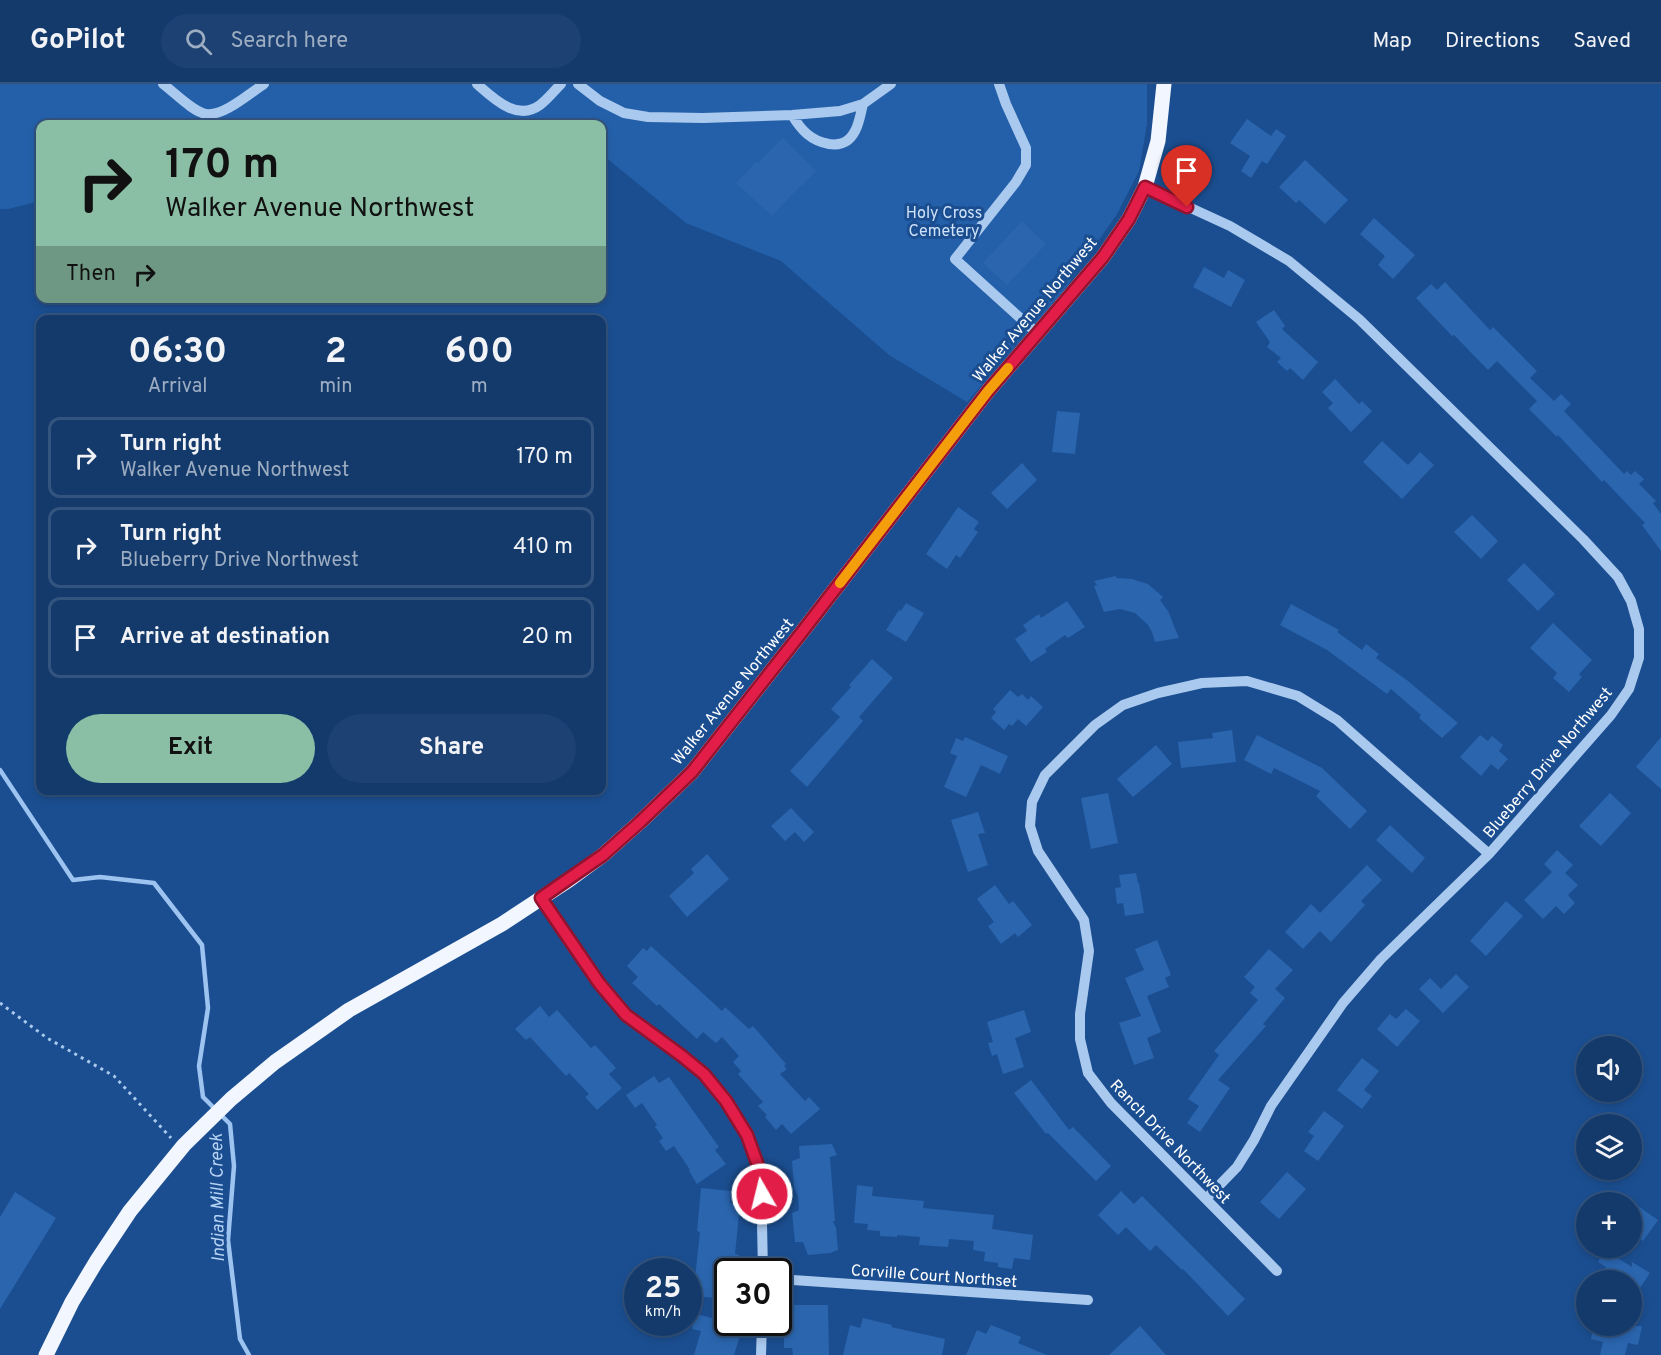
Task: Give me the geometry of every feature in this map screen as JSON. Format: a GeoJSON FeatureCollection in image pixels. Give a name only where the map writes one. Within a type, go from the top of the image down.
{"type":"FeatureCollection","features":[{"type":"Feature","properties":{"kind":"main road","name":"Walker Avenue Northwest"},"geometry":{"type":"LineString","coordinates":[[46,1355],[72,1302],[130,1211],[183,1147],[231,1099],[274,1062],[349,1010],[502,924],[603,855],[692,772],[988,391],[1103,257],[1129,219],[1145,187],[1158,141],[1164,84]]}},
{"type":"Feature","properties":{"kind":"street"},"geometry":{"type":"LineString","coordinates":[[163,84],[196,110],[205,114],[220,112],[228,108],[264,84]]}},
{"type":"Feature","properties":{"kind":"street"},"geometry":{"type":"LineString","coordinates":[[477,84],[504,106],[522,110],[531,110],[539,106],[561,84]]}},
{"type":"Feature","properties":{"kind":"street"},"geometry":{"type":"LineString","coordinates":[[578,84],[600,101],[635,116],[703,118],[840,111],[863,105],[891,84]]}},
{"type":"Feature","properties":{"kind":"street"},"geometry":{"type":"LineString","coordinates":[[999,84],[1026,148],[1026,165],[1016,182],[955,259],[1038,334]]}},
{"type":"Feature","properties":{"kind":"street"},"geometry":{"type":"LineString","coordinates":[[792,115],[800,127],[813,139],[834,145],[842,144],[853,134],[863,105]]}},
{"type":"Feature","properties":{"kind":"street","name":"Blueberry Drive Northwest"},"geometry":{"type":"LineString","coordinates":[[1145,187],[1230,226],[1289,261],[1359,319],[1583,539],[1618,577],[1630,601],[1639,628],[1639,658],[1629,689],[1611,715],[1489,854],[1381,959],[1343,1003],[1270,1106],[1254,1140],[1237,1167],[1206,1199]]}},
{"type":"Feature","properties":{"kind":"street","name":"Ranch Drive Northwest"},"geometry":{"type":"LineString","coordinates":[[1277,1271],[1111,1102],[1088,1073],[1080,1039],[1080,1014],[1089,951],[1084,920],[1038,851],[1030,826],[1032,802],[1045,776],[1095,725],[1123,705],[1158,693],[1202,684],[1247,681],[1298,696],[1337,720],[1489,854]]}},
{"type":"Feature","properties":{"kind":"street"},"geometry":{"type":"LineString","coordinates":[[541,898],[599,983],[626,1015],[704,1074],[726,1101],[747,1135],[761,1174],[763,1258]]}},
{"type":"Feature","properties":{"kind":"street","name":"Corville Court Northset"},"geometry":{"type":"LineString","coordinates":[[792,1280],[1088,1300]]}},
{"type":"Feature","properties":{"kind":"street"},"geometry":{"type":"LineString","coordinates":[[760,1355],[761,1336]]}},
{"type":"Feature","properties":{"kind":"path"},"geometry":{"type":"LineString","coordinates":[[0,1003],[47,1038],[114,1076],[183,1147]]}},
{"type":"Feature","properties":{"kind":"green space","name":"Holy Cross Cemetery"},"geometry":{"type":"Polygon","coordinates":[[[0,84],[1147,84],[1147,124],[1139,171],[1117,214],[1064,290],[967,402],[889,355],[781,261],[686,223],[606,158],[606,120],[36,120],[36,202],[0,209],[0,84]]]}},
{"type":"Feature","properties":{"kind":"building"},"geometry":{"type":"Polygon","coordinates":[[[1247,119],[1271,136],[1276,129],[1286,136],[1267,164],[1262,161],[1251,178],[1241,171],[1250,156],[1230,143],[1247,119]]]}},
{"type":"Feature","properties":{"kind":"building"},"geometry":{"type":"Polygon","coordinates":[[[783,138],[816,171],[772,216],[736,183],[783,138]]]}},
{"type":"Feature","properties":{"kind":"building"},"geometry":{"type":"Polygon","coordinates":[[[1305,160],[1348,200],[1325,224],[1299,200],[1296,203],[1279,187],[1305,160]]]}},
{"type":"Feature","properties":{"kind":"building"},"geometry":{"type":"Polygon","coordinates":[[[1374,218],[1415,255],[1393,279],[1378,265],[1385,256],[1360,234],[1374,218]]]}},
{"type":"Feature","properties":{"kind":"building"},"geometry":{"type":"Polygon","coordinates":[[[1022,221],[1046,244],[1007,285],[983,263],[1022,221]]]}},
{"type":"Feature","properties":{"kind":"building"},"geometry":{"type":"Polygon","coordinates":[[[1204,267],[1224,278],[1228,270],[1245,280],[1231,307],[1193,287],[1204,267]]]}},
{"type":"Feature","properties":{"kind":"building"},"geometry":{"type":"Polygon","coordinates":[[[1445,282],[1490,330],[1493,327],[1537,371],[1530,378],[1554,401],[1561,394],[1571,404],[1564,411],[1624,474],[1627,471],[1631,475],[1635,471],[1644,479],[1639,484],[1656,501],[1653,503],[1661,514],[1661,551],[1642,525],[1645,523],[1604,480],[1602,482],[1558,435],[1557,437],[1529,409],[1537,401],[1497,361],[1488,370],[1416,298],[1431,284],[1437,290],[1445,282]]]}},
{"type":"Feature","properties":{"kind":"building"},"geometry":{"type":"Polygon","coordinates":[[[1274,310],[1285,326],[1282,329],[1318,362],[1303,380],[1290,368],[1287,371],[1277,362],[1281,358],[1267,347],[1270,342],[1256,322],[1274,310]]]}},
{"type":"Feature","properties":{"kind":"building"},"geometry":{"type":"Polygon","coordinates":[[[1335,379],[1359,404],[1362,401],[1372,411],[1351,432],[1328,408],[1333,403],[1322,392],[1335,379]]]}},
{"type":"Feature","properties":{"kind":"building"},"geometry":{"type":"Polygon","coordinates":[[[1057,411],[1080,413],[1075,454],[1052,452],[1057,411]]]}},
{"type":"Feature","properties":{"kind":"building"},"geometry":{"type":"Polygon","coordinates":[[[1382,441],[1408,465],[1420,452],[1434,465],[1402,499],[1363,462],[1382,441]]]}},
{"type":"Feature","properties":{"kind":"building"},"geometry":{"type":"Polygon","coordinates":[[[1022,463],[1037,480],[1007,509],[991,493],[1022,463]]]}},
{"type":"Feature","properties":{"kind":"building"},"geometry":{"type":"Polygon","coordinates":[[[958,507],[979,522],[974,529],[978,532],[960,558],[956,555],[947,569],[926,554],[958,507]]]}},
{"type":"Feature","properties":{"kind":"building"},"geometry":{"type":"Polygon","coordinates":[[[1472,515],[1498,541],[1481,559],[1454,532],[1472,515]]]}},
{"type":"Feature","properties":{"kind":"building"},"geometry":{"type":"Polygon","coordinates":[[[1524,563],[1555,594],[1538,611],[1507,580],[1524,563]]]}},
{"type":"Feature","properties":{"kind":"building"},"geometry":{"type":"Polygon","coordinates":[[[1116,576],[1116,578],[1132,579],[1148,584],[1163,597],[1160,600],[1168,611],[1179,638],[1155,642],[1148,625],[1135,613],[1120,609],[1104,612],[1094,581],[1116,576]]]}},
{"type":"Feature","properties":{"kind":"building"},"geometry":{"type":"Polygon","coordinates":[[[1067,601],[1085,627],[1068,638],[1065,635],[1045,649],[1047,652],[1031,662],[1015,639],[1027,631],[1023,625],[1039,614],[1041,618],[1067,601]]]}},
{"type":"Feature","properties":{"kind":"building"},"geometry":{"type":"Polygon","coordinates":[[[906,603],[924,613],[906,642],[886,630],[906,603]]]}},
{"type":"Feature","properties":{"kind":"building"},"geometry":{"type":"Polygon","coordinates":[[[1291,604],[1339,630],[1337,632],[1362,650],[1366,644],[1379,654],[1376,658],[1408,681],[1458,723],[1442,738],[1419,718],[1421,715],[1391,689],[1387,694],[1327,650],[1280,625],[1291,604]]]}},
{"type":"Feature","properties":{"kind":"building"},"geometry":{"type":"Polygon","coordinates":[[[1553,623],[1592,660],[1579,674],[1582,677],[1569,692],[1553,678],[1557,673],[1530,648],[1553,623]]]}},
{"type":"Feature","properties":{"kind":"building"},"geometry":{"type":"Polygon","coordinates":[[[872,659],[893,678],[859,717],[863,721],[807,787],[790,771],[840,717],[831,709],[872,659]]]}},
{"type":"Feature","properties":{"kind":"building"},"geometry":{"type":"Polygon","coordinates":[[[1010,690],[1018,697],[1022,694],[1028,700],[1031,696],[1043,707],[1026,726],[1018,719],[1004,730],[991,718],[996,712],[993,709],[1010,690]]]}},
{"type":"Feature","properties":{"kind":"building"},"geometry":{"type":"Polygon","coordinates":[[[1232,730],[1236,762],[1181,768],[1178,742],[1213,738],[1212,733],[1232,730]]]}},
{"type":"Feature","properties":{"kind":"building"},"geometry":{"type":"Polygon","coordinates":[[[1257,735],[1322,768],[1367,811],[1350,829],[1316,796],[1320,791],[1274,768],[1271,774],[1244,760],[1257,735]]]}},
{"type":"Feature","properties":{"kind":"building"},"geometry":{"type":"Polygon","coordinates":[[[1480,735],[1488,741],[1492,736],[1503,745],[1499,751],[1508,759],[1498,770],[1491,764],[1481,776],[1460,757],[1480,735]]]}},
{"type":"Feature","properties":{"kind":"building"},"geometry":{"type":"Polygon","coordinates":[[[965,737],[1008,756],[1000,774],[981,765],[966,797],[944,787],[957,756],[950,753],[956,738],[963,741],[965,737]]]}},
{"type":"Feature","properties":{"kind":"building"},"geometry":{"type":"Polygon","coordinates":[[[1661,737],[1661,789],[1636,767],[1661,737]]]}},
{"type":"Feature","properties":{"kind":"building"},"geometry":{"type":"Polygon","coordinates":[[[1156,745],[1172,764],[1133,797],[1117,779],[1156,745]]]}},
{"type":"Feature","properties":{"kind":"building"},"geometry":{"type":"Polygon","coordinates":[[[1108,793],[1118,843],[1091,849],[1081,798],[1108,793]]]}},
{"type":"Feature","properties":{"kind":"building"},"geometry":{"type":"Polygon","coordinates":[[[1610,793],[1631,813],[1601,846],[1579,826],[1610,793]]]}},
{"type":"Feature","properties":{"kind":"building"},"geometry":{"type":"Polygon","coordinates":[[[791,808],[814,832],[804,842],[795,832],[785,841],[771,826],[791,808]]]}},
{"type":"Feature","properties":{"kind":"building"},"geometry":{"type":"Polygon","coordinates":[[[978,812],[985,833],[978,834],[988,865],[968,872],[951,820],[978,812]]]}},
{"type":"Feature","properties":{"kind":"building"},"geometry":{"type":"Polygon","coordinates":[[[1390,825],[1425,858],[1412,873],[1376,840],[1390,825]]]}},
{"type":"Feature","properties":{"kind":"building"},"geometry":{"type":"Polygon","coordinates":[[[1557,850],[1573,865],[1565,873],[1578,885],[1568,895],[1575,903],[1564,914],[1556,906],[1543,919],[1524,900],[1552,872],[1544,864],[1557,850]]]}},
{"type":"Feature","properties":{"kind":"building"},"geometry":{"type":"Polygon","coordinates":[[[707,854],[729,879],[687,917],[669,896],[694,873],[691,869],[707,854]]]}},
{"type":"Feature","properties":{"kind":"building"},"geometry":{"type":"Polygon","coordinates":[[[1367,865],[1382,880],[1361,901],[1365,905],[1331,942],[1320,931],[1303,949],[1285,932],[1311,904],[1320,913],[1367,865]]]}},
{"type":"Feature","properties":{"kind":"building"},"geometry":{"type":"Polygon","coordinates":[[[1136,873],[1144,913],[1125,916],[1123,903],[1117,904],[1115,888],[1121,887],[1119,875],[1136,873]]]}},
{"type":"Feature","properties":{"kind":"building"},"geometry":{"type":"Polygon","coordinates":[[[995,885],[1009,904],[1013,901],[1032,925],[1018,937],[1015,933],[1001,944],[988,926],[994,922],[977,899],[995,885]]]}},
{"type":"Feature","properties":{"kind":"building"},"geometry":{"type":"Polygon","coordinates":[[[1506,901],[1523,916],[1486,956],[1470,941],[1506,901]]]}},
{"type":"Feature","properties":{"kind":"building"},"geometry":{"type":"Polygon","coordinates":[[[1157,940],[1171,975],[1165,978],[1169,987],[1147,996],[1161,1032],[1147,1038],[1154,1058],[1134,1065],[1119,1023],[1141,1016],[1125,978],[1144,970],[1135,949],[1157,940]]]}},
{"type":"Feature","properties":{"kind":"building"},"geometry":{"type":"Polygon","coordinates":[[[651,946],[722,1011],[725,1007],[749,1029],[753,1026],[786,1064],[784,1066],[787,1069],[780,1074],[805,1101],[809,1097],[820,1109],[791,1134],[782,1124],[776,1130],[758,1106],[763,1102],[738,1074],[741,1071],[733,1062],[739,1056],[722,1037],[716,1043],[703,1032],[697,1039],[632,983],[638,977],[627,966],[643,948],[647,951],[651,946]]]}},
{"type":"Feature","properties":{"kind":"building"},"geometry":{"type":"Polygon","coordinates":[[[1269,949],[1293,970],[1275,989],[1285,998],[1263,1024],[1266,1026],[1218,1080],[1230,1088],[1200,1132],[1187,1123],[1199,1106],[1188,1099],[1219,1055],[1214,1051],[1258,1000],[1250,993],[1255,987],[1244,977],[1269,949]]]}},
{"type":"Feature","properties":{"kind":"building"},"geometry":{"type":"Polygon","coordinates":[[[1456,974],[1469,987],[1443,1013],[1419,989],[1430,978],[1441,989],[1456,974]]]}},
{"type":"Feature","properties":{"kind":"building"},"geometry":{"type":"Polygon","coordinates":[[[540,1006],[549,1017],[557,1010],[591,1048],[595,1045],[616,1068],[609,1074],[622,1088],[597,1110],[585,1097],[589,1094],[569,1073],[566,1076],[530,1037],[526,1040],[515,1029],[540,1006]]]}},
{"type":"Feature","properties":{"kind":"building"},"geometry":{"type":"Polygon","coordinates":[[[1406,1009],[1420,1021],[1397,1047],[1377,1029],[1390,1014],[1396,1019],[1406,1009]]]}},
{"type":"Feature","properties":{"kind":"building"},"geometry":{"type":"Polygon","coordinates":[[[1024,1010],[1031,1032],[1015,1038],[1024,1067],[1003,1074],[997,1054],[992,1056],[988,1043],[993,1042],[987,1022],[1024,1010]]]}},
{"type":"Feature","properties":{"kind":"building"},"geometry":{"type":"Polygon","coordinates":[[[1362,1058],[1379,1071],[1364,1090],[1372,1096],[1362,1109],[1337,1090],[1362,1058]]]}},
{"type":"Feature","properties":{"kind":"building"},"geometry":{"type":"Polygon","coordinates":[[[654,1076],[659,1083],[669,1077],[719,1147],[715,1150],[726,1164],[697,1184],[674,1146],[666,1151],[659,1141],[663,1138],[642,1103],[635,1108],[626,1095],[654,1076]]]}},
{"type":"Feature","properties":{"kind":"building"},"geometry":{"type":"Polygon","coordinates":[[[1031,1080],[1069,1130],[1073,1127],[1111,1166],[1096,1181],[1048,1133],[1046,1134],[1014,1093],[1031,1080]]]}},
{"type":"Feature","properties":{"kind":"building"},"geometry":{"type":"Polygon","coordinates":[[[1324,1111],[1344,1126],[1318,1161],[1304,1151],[1314,1136],[1308,1132],[1324,1111]]]}},
{"type":"Feature","properties":{"kind":"building"},"geometry":{"type":"Polygon","coordinates":[[[832,1144],[837,1155],[830,1157],[835,1221],[833,1221],[838,1250],[808,1255],[803,1242],[795,1242],[792,1213],[799,1210],[792,1161],[800,1158],[799,1146],[832,1144]]]}},
{"type":"Feature","properties":{"kind":"building"},"geometry":{"type":"Polygon","coordinates":[[[1287,1172],[1306,1189],[1279,1219],[1260,1202],[1287,1172]]]}},
{"type":"Feature","properties":{"kind":"building"},"geometry":{"type":"Polygon","coordinates":[[[857,1185],[873,1187],[872,1196],[924,1201],[923,1208],[994,1215],[992,1229],[1033,1235],[1030,1260],[1014,1258],[1012,1269],[998,1267],[998,1263],[984,1261],[985,1252],[973,1250],[974,1241],[949,1239],[948,1247],[919,1245],[920,1237],[880,1236],[880,1231],[867,1230],[868,1224],[854,1223],[857,1185]]]}},
{"type":"Feature","properties":{"kind":"building"},"geometry":{"type":"Polygon","coordinates":[[[701,1188],[731,1191],[730,1203],[740,1204],[735,1254],[739,1255],[739,1258],[714,1258],[714,1298],[702,1297],[702,1258],[697,1258],[700,1232],[697,1231],[701,1188]]]}},
{"type":"Feature","properties":{"kind":"building"},"geometry":{"type":"Polygon","coordinates":[[[1121,1191],[1134,1204],[1142,1196],[1245,1299],[1228,1316],[1183,1269],[1156,1245],[1150,1251],[1126,1227],[1118,1235],[1098,1215],[1121,1191]]]}},
{"type":"Feature","properties":{"kind":"building"},"geometry":{"type":"Polygon","coordinates":[[[15,1192],[56,1218],[0,1309],[0,1217],[15,1192]]]}},
{"type":"Feature","properties":{"kind":"building"},"geometry":{"type":"Polygon","coordinates":[[[1642,1209],[1658,1220],[1642,1240],[1642,1209]]]}},
{"type":"Feature","properties":{"kind":"building"},"geometry":{"type":"Polygon","coordinates":[[[1600,1258],[1618,1258],[1632,1267],[1632,1262],[1650,1273],[1642,1285],[1642,1270],[1604,1270],[1606,1267],[1598,1262],[1600,1258]]]}},
{"type":"Feature","properties":{"kind":"building"},"geometry":{"type":"Polygon","coordinates":[[[793,1305],[828,1305],[829,1355],[793,1355],[792,1348],[784,1348],[784,1336],[792,1336],[793,1305]]]}},
{"type":"Feature","properties":{"kind":"building"},"geometry":{"type":"Polygon","coordinates":[[[702,1316],[714,1319],[714,1336],[740,1336],[734,1355],[694,1355],[700,1336],[702,1336],[702,1316]]]}},
{"type":"Feature","properties":{"kind":"building"},"geometry":{"type":"Polygon","coordinates":[[[863,1318],[945,1339],[942,1355],[843,1355],[850,1325],[860,1328],[863,1318]]]}},
{"type":"Feature","properties":{"kind":"building"},"geometry":{"type":"Polygon","coordinates":[[[991,1325],[1021,1337],[1018,1343],[1047,1355],[966,1355],[977,1330],[986,1334],[991,1325]]]}},
{"type":"Feature","properties":{"kind":"building"},"geometry":{"type":"Polygon","coordinates":[[[1140,1326],[1166,1355],[1109,1355],[1140,1326]]]}},
{"type":"Feature","properties":{"kind":"building"},"geometry":{"type":"Polygon","coordinates":[[[1592,1336],[1640,1336],[1638,1345],[1628,1343],[1625,1355],[1600,1355],[1603,1342],[1591,1339],[1592,1336]]]}},
{"type":"Feature","properties":{"kind":"waterway","name":"Indian Mill Creek"},"geometry":{"type":"LineString","coordinates":[[0,770],[73,880],[100,877],[154,883],[202,945],[208,1008],[199,1066],[203,1097],[230,1124],[234,1166],[228,1240],[240,1339],[249,1355]]}},
{"type":"Feature","properties":{"kind":"slow traffic"},"geometry":{"type":"LineString","coordinates":[[840,583],[1008,368]]}},
{"type":"Feature","properties":{"kind":"route"},"geometry":{"type":"LineString","coordinates":[[762,1194],[761,1174],[747,1135],[726,1101],[704,1074],[626,1015],[599,983],[541,898],[603,855],[692,772],[988,391],[1103,257],[1129,219],[1145,187],[1187,207]]}}]}
